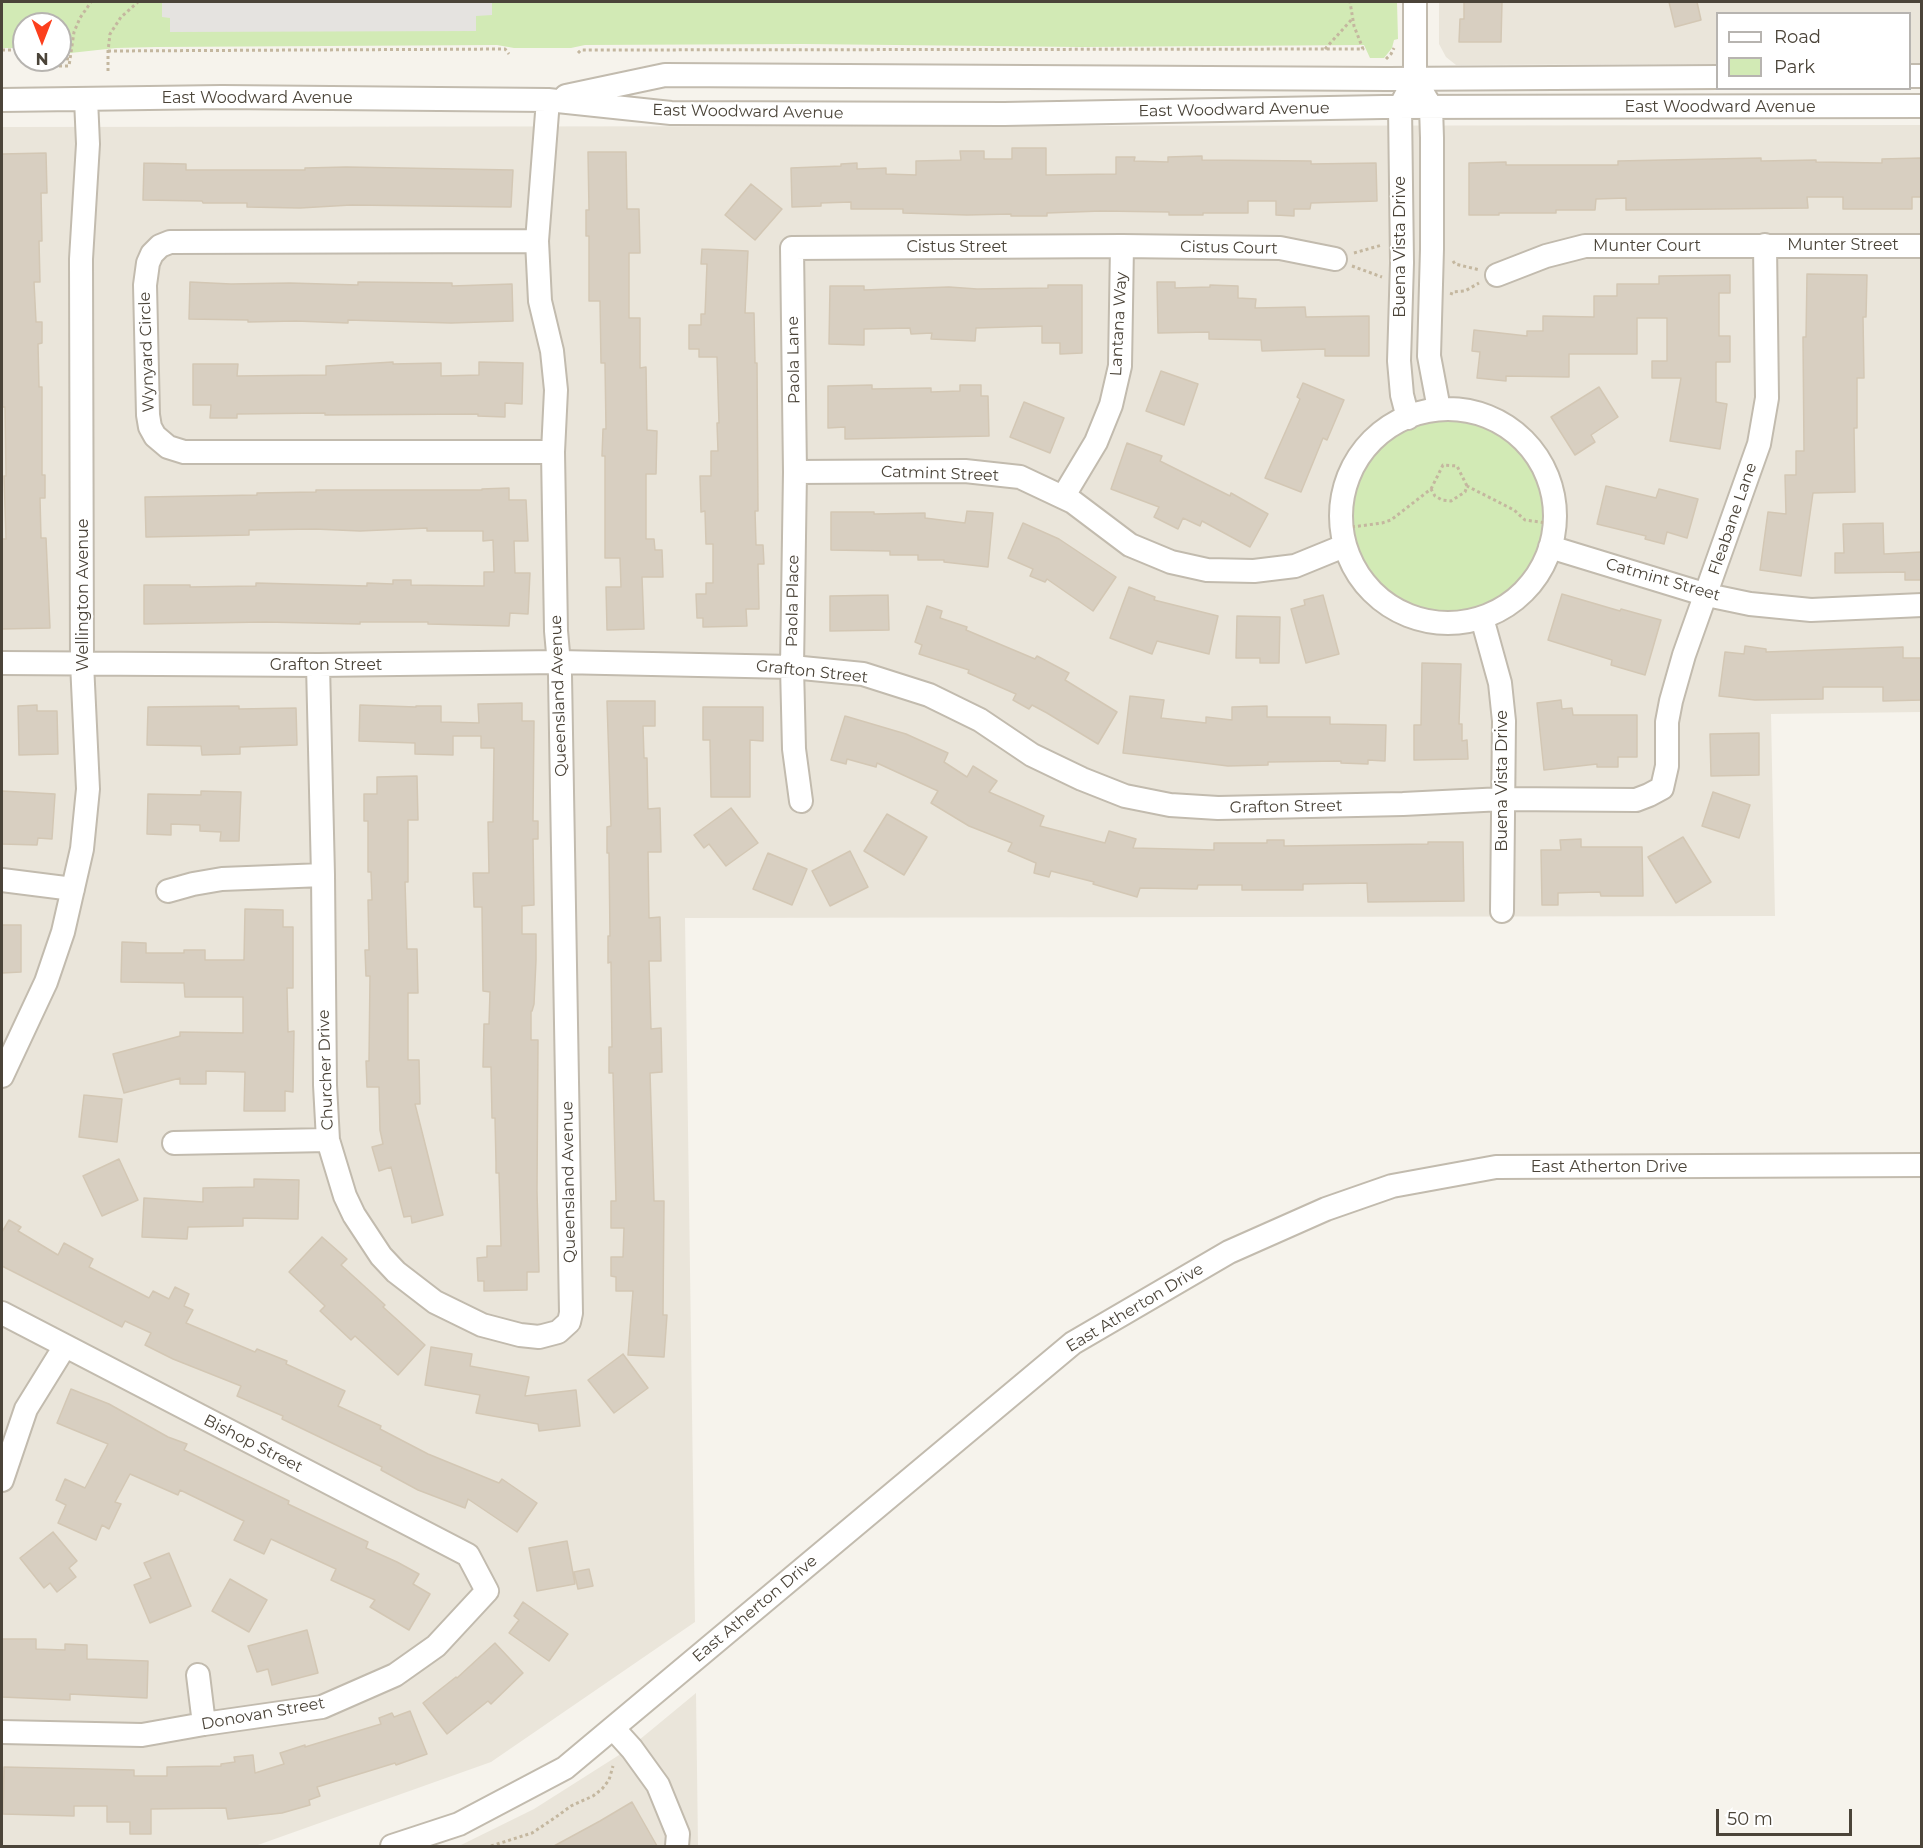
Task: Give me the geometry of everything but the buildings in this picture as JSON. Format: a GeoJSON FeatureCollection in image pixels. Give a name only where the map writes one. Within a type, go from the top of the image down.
{"type":"FeatureCollection","features":[{"type":"Feature","properties":{"kind":"street","name":"Buena Vista Drive"},"geometry":{"type":"LineString","coordinates":[[1408,418],[1402,395],[1399,361],[1402,290],[1400,107],[1415,78],[1415,2]]}},
{"type":"Feature","properties":{"kind":"street","name":"East Woodward Avenue"},"geometry":{"type":"LineString","coordinates":[[548,100],[665,75],[1415,78],[1716,76]]}},
{"type":"Feature","properties":{"kind":"street","name":"Buena Vista Drive"},"geometry":{"type":"LineString","coordinates":[[1415,78],[1431,107],[1432,249],[1429,356],[1439,409]]}},
{"type":"Feature","properties":{"kind":"street","name":"East Woodward Avenue"},"geometry":{"type":"LineString","coordinates":[[2,100],[222,96],[548,100],[670,113],[1004,114],[1400,107],[1922,106]]}},
{"type":"Feature","properties":{"kind":"street","name":"Wellington Avenue"},"geometry":{"type":"LineString","coordinates":[[2,1076],[46,982],[63,932],[82,849],[88,789],[82,663],[81,259],[88,144],[86,99]]}},
{"type":"Feature","properties":{"kind":"street","name":"Queensland Avenue"},"geometry":{"type":"LineString","coordinates":[[548,100],[537,241],[540,301],[552,351],[556,390],[553,452],[571,1295]]}},
{"type":"Feature","properties":{"kind":"street","name":"Wynyard Circle"},"geometry":{"type":"LineString","coordinates":[[537,241],[170,242],[160,246],[148,263],[145,285],[148,415],[150,427],[155,436],[168,447],[184,452],[553,452]]}},
{"type":"Feature","properties":{"kind":"street","name":"Munter Street"},"geometry":{"type":"LineString","coordinates":[[1765,245],[1922,246]]}},
{"type":"Feature","properties":{"kind":"street","name":"Munter Court"},"geometry":{"type":"LineString","coordinates":[[1497,275],[1546,256],[1585,246],[1765,245]]}},
{"type":"Feature","properties":{"kind":"street","name":"Fleabane Lane"},"geometry":{"type":"LineString","coordinates":[[1662,788],[1667,766],[1667,722],[1671,701],[1684,655],[1759,444],[1767,398],[1765,245]]}},
{"type":"Feature","properties":{"kind":"street","name":"Cistus Court"},"geometry":{"type":"LineString","coordinates":[[1122,246],[1280,248],[1335,259]]}},
{"type":"Feature","properties":{"kind":"street","name":"Cistus Street"},"geometry":{"type":"LineString","coordinates":[[792,248],[1122,246]]}},
{"type":"Feature","properties":{"kind":"street","name":"Lantana Way"},"geometry":{"type":"LineString","coordinates":[[1062,497],[1096,442],[1111,405],[1120,366],[1122,246]]}},
{"type":"Feature","properties":{"kind":"street","name":"Paola Lane"},"geometry":{"type":"LineString","coordinates":[[792,248],[795,472]]}},
{"type":"Feature","properties":{"kind":"street"},"geometry":{"type":"LineString","coordinates":[[1450,408],[1480,413],[1503,423],[1527,442],[1544,466],[1552,486],[1555,507],[1553,538],[1544,565],[1528,588],[1503,608],[1482,618],[1443,623],[1414,618],[1394,609],[1368,588],[1355,571],[1343,537],[1340,513],[1343,489],[1356,458],[1369,442],[1394,422],[1439,409],[1450,408]]}},
{"type":"Feature","properties":{"kind":"street","name":"Catmint Street"},"geometry":{"type":"LineString","coordinates":[[795,472],[965,471],[1020,477],[1073,502],[1130,545],[1171,562],[1207,570],[1254,571],[1295,566],[1343,537]]}},
{"type":"Feature","properties":{"kind":"street","name":"Paola Place"},"geometry":{"type":"LineString","coordinates":[[795,472],[792,666],[794,749],[801,801]]}},
{"type":"Feature","properties":{"kind":"street","name":"Catmint Street"},"geometry":{"type":"LineString","coordinates":[[1550,547],[1707,595],[1750,604],[1811,610],[1922,605]]}},
{"type":"Feature","properties":{"kind":"street","name":"Buena Vista Drive"},"geometry":{"type":"LineString","coordinates":[[1482,618],[1500,682],[1504,721],[1502,911]]}},
{"type":"Feature","properties":{"kind":"street","name":"Grafton Street"},"geometry":{"type":"LineString","coordinates":[[2,663],[318,665],[559,662],[792,666],[862,674],[929,695],[980,720],[1032,755],[1082,779],[1125,796],[1170,805],[1218,808],[1403,804],[1503,798],[1636,800],[1662,788]]}},
{"type":"Feature","properties":{"kind":"street","name":"Churcher Drive"},"geometry":{"type":"LineString","coordinates":[[318,665],[325,1084],[328,1140],[345,1196],[354,1215],[381,1256],[396,1272],[435,1302],[482,1325],[520,1335],[539,1337],[558,1332],[569,1322],[571,1295]]}},
{"type":"Feature","properties":{"kind":"street"},"geometry":{"type":"LineString","coordinates":[[168,891],[222,879],[323,875]]}},
{"type":"Feature","properties":{"kind":"street"},"geometry":{"type":"LineString","coordinates":[[2,880],[73,889]]}},
{"type":"Feature","properties":{"kind":"street"},"geometry":{"type":"LineString","coordinates":[[174,1143],[328,1140]]}},
{"type":"Feature","properties":{"kind":"street","name":"East Atherton Drive"},"geometry":{"type":"LineString","coordinates":[[392,1846],[459,1824],[565,1768],[1073,1342],[1229,1252],[1326,1209],[1392,1186],[1496,1167],[1922,1165]]}},
{"type":"Feature","properties":{"kind":"street","name":"Bishop Street"},"geometry":{"type":"LineString","coordinates":[[2,1313],[468,1555],[487,1591]]}},
{"type":"Feature","properties":{"kind":"street"},"geometry":{"type":"LineString","coordinates":[[2,1480],[26,1409],[65,1346]]}},
{"type":"Feature","properties":{"kind":"street","name":"Donovan Street"},"geometry":{"type":"LineString","coordinates":[[2,1732],[142,1735],[322,1707],[395,1675],[436,1646],[487,1591]]}},
{"type":"Feature","properties":{"kind":"street"},"geometry":{"type":"LineString","coordinates":[[198,1675],[204,1724]]}},
{"type":"Feature","properties":{"kind":"street"},"geometry":{"type":"LineString","coordinates":[[613,1728],[632,1749],[658,1785],[678,1834],[677,1846]]}},
{"type":"Feature","properties":{"kind":"path"},"geometry":{"type":"LineString","coordinates":[[72,43],[80,18],[91,2]]}},
{"type":"Feature","properties":{"kind":"path"},"geometry":{"type":"LineString","coordinates":[[108,71],[110,34],[129,8],[138,2]]}},
{"type":"Feature","properties":{"kind":"path"},"geometry":{"type":"LineString","coordinates":[[578,53],[581,50],[1363,49],[1354,26],[1350,2]]}},
{"type":"Feature","properties":{"kind":"path"},"geometry":{"type":"LineString","coordinates":[[1325,49],[1353,18]]}},
{"type":"Feature","properties":{"kind":"path"},"geometry":{"type":"LineString","coordinates":[[1376,60],[1389,58],[1395,42]]}},
{"type":"Feature","properties":{"kind":"path"},"geometry":{"type":"LineString","coordinates":[[108,51],[505,49],[509,54]]}},
{"type":"Feature","properties":{"kind":"path"},"geometry":{"type":"LineString","coordinates":[[1335,259],[1383,244],[1392,232],[1402,231]]}},
{"type":"Feature","properties":{"kind":"path"},"geometry":{"type":"LineString","coordinates":[[1432,249],[1444,250],[1455,264],[1497,275]]}},
{"type":"Feature","properties":{"kind":"path"},"geometry":{"type":"LineString","coordinates":[[1335,259],[1382,276],[1388,287],[1402,290]]}},
{"type":"Feature","properties":{"kind":"path"},"geometry":{"type":"LineString","coordinates":[[1431,305],[1444,305],[1452,292],[1465,291],[1497,275]]}},
{"type":"Feature","properties":{"kind":"path"},"geometry":{"type":"LineString","coordinates":[[1343,537],[1391,520],[1431,489],[1443,465],[1457,466],[1467,486],[1514,510],[1525,520],[1554,524]]}},
{"type":"Feature","properties":{"kind":"path"},"geometry":{"type":"LineString","coordinates":[[1431,489],[1435,496],[1451,501],[1465,492],[1467,486]]}},
{"type":"Feature","properties":{"kind":"path"},"geometry":{"type":"LineString","coordinates":[[491,1846],[532,1833],[571,1806],[593,1796],[609,1780],[614,1766]]}},
{"type":"Feature","properties":{"kind":"shaded area"},"geometry":{"type":"Polygon","coordinates":[[[162,2],[492,2],[492,15],[476,16],[476,31],[170,32],[170,18],[162,17],[162,2]]]}},
{"type":"Feature","properties":{"kind":"shaded area"},"geometry":{"type":"Polygon","coordinates":[[[1439,2],[1921,2],[1921,63],[1911,63],[1911,12],[1716,12],[1716,64],[1456,65],[1446,57],[1439,44],[1439,2]]]}},
{"type":"Feature","properties":{"kind":"shaded area"},"geometry":{"type":"Polygon","coordinates":[[[1921,125],[1921,712],[1771,714],[1775,916],[685,918],[695,1622],[491,1762],[255,1846],[2,1846],[2,127],[1921,125]]]}},
{"type":"Feature","properties":{"kind":"shaded area"},"geometry":{"type":"Polygon","coordinates":[[[696,1693],[698,1846],[459,1846],[534,1809],[627,1750],[696,1693]]]}},
{"type":"Feature","properties":{"kind":"green space"},"geometry":{"type":"Polygon","coordinates":[[[2,2],[1397,2],[1398,39],[1394,40],[1392,48],[1384,58],[1370,58],[1364,45],[1081,47],[803,44],[585,45],[571,48],[514,48],[497,45],[157,47],[72,53],[72,12],[12,12],[12,48],[2,48],[2,2]]]}},
{"type":"Feature","properties":{"kind":"green space"},"geometry":{"type":"Polygon","coordinates":[[[1456,419],[1492,430],[1515,447],[1527,462],[1536,479],[1542,497],[1542,535],[1536,553],[1527,570],[1515,585],[1500,597],[1483,606],[1465,612],[1436,613],[1400,602],[1371,578],[1360,562],[1350,535],[1349,506],[1360,470],[1384,441],[1400,430],[1427,420],[1456,419]]]}}]}
